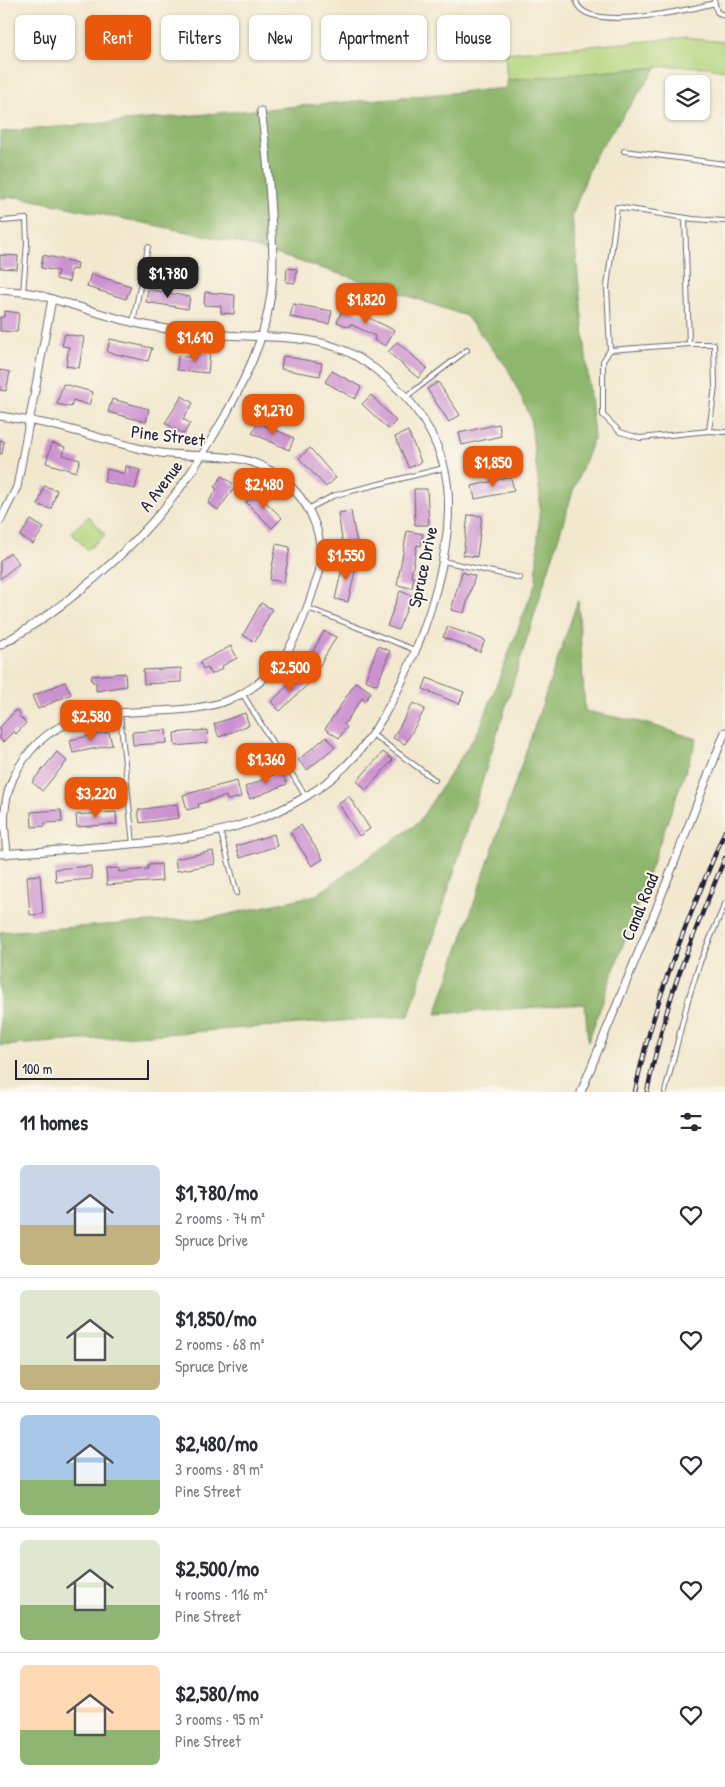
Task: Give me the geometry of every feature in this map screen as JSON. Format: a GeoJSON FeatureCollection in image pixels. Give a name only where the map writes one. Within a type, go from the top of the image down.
{"type":"FeatureCollection","features":[{"type":"Feature","properties":{"kind":"street","name":"A Avenue"},"geometry":{"type":"LineString","coordinates":[[0,646],[87,584],[153,522],[175,495],[202,456],[251,365],[270,300],[273,271],[271,216],[262,111]]}},
{"type":"Feature","properties":{"kind":"street","name":"Spruce Drive"},"geometry":{"type":"LineString","coordinates":[[0,290],[38,295],[133,322],[211,334],[261,336],[324,343],[345,350],[388,378],[413,403],[436,445],[444,468],[448,491],[448,530],[443,561],[428,617],[391,702],[372,734],[344,768],[306,797],[278,811],[250,822],[196,837],[4,854]]}},
{"type":"Feature","properties":{"kind":"street"},"geometry":{"type":"LineString","coordinates":[[0,520],[16,487],[52,299]]}},
{"type":"Feature","properties":{"kind":"street","name":"Pine Street"},"geometry":{"type":"LineString","coordinates":[[0,416],[50,424],[120,445],[166,454],[235,458],[260,464],[285,480],[302,498],[317,530],[320,553],[319,572],[294,641],[285,656],[262,679],[242,693],[227,701],[205,706],[81,718],[48,734],[19,767],[9,786],[5,811],[4,854]]}},
{"type":"Feature","properties":{"kind":"street","name":"Canal Road"},"geometry":{"type":"LineString","coordinates":[[581,1092],[655,912],[725,732]]}},
{"type":"Feature","properties":{"kind":"lane"},"geometry":{"type":"LineString","coordinates":[[576,0],[576,5],[586,14],[616,18],[669,14],[714,2],[717,12],[725,16]]}},
{"type":"Feature","properties":{"kind":"lane"},"geometry":{"type":"LineString","coordinates":[[624,151],[725,164]]}},
{"type":"Feature","properties":{"kind":"lane"},"geometry":{"type":"LineString","coordinates":[[725,221],[685,218],[618,207],[608,287],[610,350],[603,361],[603,415],[620,432],[640,438],[709,431],[725,432]]}},
{"type":"Feature","properties":{"kind":"lane"},"geometry":{"type":"LineString","coordinates":[[685,218],[689,344]]}},
{"type":"Feature","properties":{"kind":"lane"},"geometry":{"type":"LineString","coordinates":[[3,221],[26,219],[27,243],[23,293]]}},
{"type":"Feature","properties":{"kind":"lane"},"geometry":{"type":"LineString","coordinates":[[133,322],[148,247]]}},
{"type":"Feature","properties":{"kind":"lane"},"geometry":{"type":"LineString","coordinates":[[610,350],[714,344],[714,387],[709,431]]}},
{"type":"Feature","properties":{"kind":"lane"},"geometry":{"type":"LineString","coordinates":[[406,397],[467,350]]}},
{"type":"Feature","properties":{"kind":"lane"},"geometry":{"type":"LineString","coordinates":[[308,509],[333,496],[444,468]]}},
{"type":"Feature","properties":{"kind":"lane"},"geometry":{"type":"LineString","coordinates":[[443,561],[520,578]]}},
{"type":"Feature","properties":{"kind":"lane"},"geometry":{"type":"LineString","coordinates":[[307,608],[415,650]]}},
{"type":"Feature","properties":{"kind":"lane"},"geometry":{"type":"LineString","coordinates":[[242,693],[306,797]]}},
{"type":"Feature","properties":{"kind":"lane"},"geometry":{"type":"LineString","coordinates":[[120,714],[133,844]]}},
{"type":"Feature","properties":{"kind":"lane"},"geometry":{"type":"LineString","coordinates":[[372,734],[435,780]]}},
{"type":"Feature","properties":{"kind":"lane"},"geometry":{"type":"LineString","coordinates":[[220,830],[237,893]]}},
{"type":"Feature","properties":{"kind":"lane"},"geometry":{"type":"LineString","coordinates":[[665,1092],[688,1000],[700,962],[725,904]]}},
{"type":"Feature","properties":{"kind":"green space"},"geometry":{"type":"Polygon","coordinates":[[[684,38],[725,42],[725,70],[706,67],[669,66],[507,80],[506,60],[510,60],[510,53],[684,38]]]}},
{"type":"Feature","properties":{"kind":"green space"},"geometry":{"type":"Polygon","coordinates":[[[657,67],[594,157],[572,215],[594,437],[573,491],[409,1016],[0,1046],[0,932],[212,918],[316,895],[418,823],[480,728],[536,582],[540,496],[530,416],[507,367],[466,316],[382,287],[240,243],[19,197],[0,198],[0,132],[507,88],[507,80],[657,67]]]}},
{"type":"Feature","properties":{"kind":"green space"},"geometry":{"type":"Polygon","coordinates":[[[89,516],[105,535],[87,550],[71,532],[89,516]]]}},
{"type":"Feature","properties":{"kind":"green space"},"geometry":{"type":"Polygon","coordinates":[[[578,600],[585,711],[645,723],[697,739],[588,1042],[585,1004],[436,1014],[578,600]]]}},
{"type":"Feature","properties":{"kind":"building"},"geometry":{"type":"Polygon","coordinates":[[[0,255],[18,256],[17,269],[0,268],[0,255]]]}},
{"type":"Feature","properties":{"kind":"building"},"geometry":{"type":"Polygon","coordinates":[[[43,255],[78,263],[77,270],[71,269],[69,282],[56,279],[58,271],[41,268],[43,255]]]}},
{"type":"Feature","properties":{"kind":"building"},"geometry":{"type":"Polygon","coordinates":[[[287,268],[297,269],[295,283],[286,282],[287,268]]]}},
{"type":"Feature","properties":{"kind":"building"},"geometry":{"type":"Polygon","coordinates":[[[91,274],[131,286],[126,299],[87,287],[91,274]]]}},
{"type":"Feature","properties":{"kind":"building"},"geometry":{"type":"Polygon","coordinates":[[[148,289],[190,297],[188,309],[146,302],[148,289]]]}},
{"type":"Feature","properties":{"kind":"building"},"geometry":{"type":"Polygon","coordinates":[[[205,292],[235,295],[234,314],[221,313],[221,306],[204,305],[205,292]]]}},
{"type":"Feature","properties":{"kind":"building"},"geometry":{"type":"Polygon","coordinates":[[[293,304],[332,311],[329,324],[290,317],[293,304]]]}},
{"type":"Feature","properties":{"kind":"building"},"geometry":{"type":"Polygon","coordinates":[[[344,306],[394,330],[386,346],[374,340],[375,336],[350,324],[349,327],[337,322],[344,306]]]}},
{"type":"Feature","properties":{"kind":"building"},"geometry":{"type":"Polygon","coordinates":[[[5,311],[19,313],[17,332],[0,331],[0,317],[4,317],[5,311]]]}},
{"type":"Feature","properties":{"kind":"building"},"geometry":{"type":"Polygon","coordinates":[[[65,334],[84,337],[79,368],[66,366],[69,347],[62,346],[65,334]]]}},
{"type":"Feature","properties":{"kind":"building"},"geometry":{"type":"Polygon","coordinates":[[[110,339],[152,348],[148,361],[107,352],[110,339]]]}},
{"type":"Feature","properties":{"kind":"building"},"geometry":{"type":"Polygon","coordinates":[[[397,342],[427,368],[418,378],[388,352],[397,342]]]}},
{"type":"Feature","properties":{"kind":"building"},"geometry":{"type":"Polygon","coordinates":[[[197,352],[210,353],[208,373],[177,370],[178,356],[196,358],[197,352]]]}},
{"type":"Feature","properties":{"kind":"building"},"geometry":{"type":"Polygon","coordinates":[[[283,356],[322,363],[320,376],[281,369],[283,356]]]}},
{"type":"Feature","properties":{"kind":"building"},"geometry":{"type":"Polygon","coordinates":[[[0,370],[10,372],[6,391],[0,390],[0,370]]]}},
{"type":"Feature","properties":{"kind":"building"},"geometry":{"type":"Polygon","coordinates":[[[332,371],[361,387],[355,399],[325,382],[332,371]]]}},
{"type":"Feature","properties":{"kind":"building"},"geometry":{"type":"Polygon","coordinates":[[[438,382],[460,415],[449,422],[427,389],[438,382]]]}},
{"type":"Feature","properties":{"kind":"building"},"geometry":{"type":"Polygon","coordinates":[[[63,384],[93,392],[89,405],[73,400],[71,407],[57,404],[63,384]]]}},
{"type":"Feature","properties":{"kind":"building"},"geometry":{"type":"Polygon","coordinates":[[[371,395],[396,421],[388,429],[362,404],[371,395]]]}},
{"type":"Feature","properties":{"kind":"building"},"geometry":{"type":"Polygon","coordinates":[[[182,396],[193,403],[183,419],[190,423],[184,434],[165,423],[182,396]]]}},
{"type":"Feature","properties":{"kind":"building"},"geometry":{"type":"Polygon","coordinates":[[[112,399],[149,409],[146,422],[108,412],[112,399]]]}},
{"type":"Feature","properties":{"kind":"building"},"geometry":{"type":"Polygon","coordinates":[[[258,422],[294,438],[289,450],[252,433],[258,422]]]}},
{"type":"Feature","properties":{"kind":"building"},"geometry":{"type":"Polygon","coordinates":[[[499,424],[501,436],[462,445],[459,433],[499,424]]]}},
{"type":"Feature","properties":{"kind":"building"},"geometry":{"type":"Polygon","coordinates":[[[408,431],[421,462],[409,468],[395,437],[408,431]]]}},
{"type":"Feature","properties":{"kind":"building"},"geometry":{"type":"Polygon","coordinates":[[[0,440],[4,441],[2,454],[0,454],[0,440]]]}},
{"type":"Feature","properties":{"kind":"building"},"geometry":{"type":"Polygon","coordinates":[[[52,443],[65,447],[63,455],[80,460],[76,472],[46,463],[52,443]]]}},
{"type":"Feature","properties":{"kind":"building"},"geometry":{"type":"Polygon","coordinates":[[[310,448],[336,478],[326,487],[299,458],[310,448]]]}},
{"type":"Feature","properties":{"kind":"building"},"geometry":{"type":"Polygon","coordinates":[[[126,466],[140,470],[135,489],[104,482],[107,469],[125,474],[126,466]]]}},
{"type":"Feature","properties":{"kind":"building"},"geometry":{"type":"Polygon","coordinates":[[[222,476],[236,486],[218,510],[208,503],[217,489],[214,487],[222,476]]]}},
{"type":"Feature","properties":{"kind":"building"},"geometry":{"type":"Polygon","coordinates":[[[511,477],[514,491],[475,499],[472,486],[511,477]]]}},
{"type":"Feature","properties":{"kind":"building"},"geometry":{"type":"Polygon","coordinates":[[[44,486],[57,490],[51,509],[38,505],[44,486]]]}},
{"type":"Feature","properties":{"kind":"building"},"geometry":{"type":"Polygon","coordinates":[[[414,489],[427,489],[429,525],[415,525],[414,489]]]}},
{"type":"Feature","properties":{"kind":"building"},"geometry":{"type":"Polygon","coordinates":[[[256,492],[282,518],[272,528],[246,502],[256,492]]]}},
{"type":"Feature","properties":{"kind":"building"},"geometry":{"type":"Polygon","coordinates":[[[351,511],[358,550],[344,552],[338,513],[351,511]]]}},
{"type":"Feature","properties":{"kind":"building"},"geometry":{"type":"Polygon","coordinates":[[[468,515],[482,516],[477,557],[463,555],[468,515]]]}},
{"type":"Feature","properties":{"kind":"building"},"geometry":{"type":"Polygon","coordinates":[[[31,520],[44,528],[33,544],[20,536],[31,520]]]}},
{"type":"Feature","properties":{"kind":"building"},"geometry":{"type":"Polygon","coordinates":[[[407,531],[423,534],[421,546],[417,545],[411,577],[414,577],[412,588],[397,585],[407,531]]]}},
{"type":"Feature","properties":{"kind":"building"},"geometry":{"type":"Polygon","coordinates":[[[276,544],[290,547],[284,582],[270,580],[276,544]]]}},
{"type":"Feature","properties":{"kind":"building"},"geometry":{"type":"Polygon","coordinates":[[[10,553],[19,563],[0,579],[0,561],[10,553]]]}},
{"type":"Feature","properties":{"kind":"building"},"geometry":{"type":"Polygon","coordinates":[[[344,560],[357,563],[348,602],[335,599],[344,560]]]}},
{"type":"Feature","properties":{"kind":"building"},"geometry":{"type":"Polygon","coordinates":[[[462,572],[475,576],[464,613],[451,610],[462,572]]]}},
{"type":"Feature","properties":{"kind":"building"},"geometry":{"type":"Polygon","coordinates":[[[400,591],[412,596],[398,630],[387,626],[400,591]]]}},
{"type":"Feature","properties":{"kind":"building"},"geometry":{"type":"Polygon","coordinates":[[[261,603],[272,609],[255,642],[243,635],[261,603]]]}},
{"type":"Feature","properties":{"kind":"building"},"geometry":{"type":"Polygon","coordinates":[[[448,627],[485,640],[480,652],[443,637],[448,627]]]}},
{"type":"Feature","properties":{"kind":"building"},"geometry":{"type":"Polygon","coordinates":[[[324,631],[336,637],[316,672],[305,666],[324,631]]]}},
{"type":"Feature","properties":{"kind":"building"},"geometry":{"type":"Polygon","coordinates":[[[231,646],[237,658],[222,666],[223,668],[211,675],[207,667],[203,669],[200,662],[231,646]]]}},
{"type":"Feature","properties":{"kind":"building"},"geometry":{"type":"Polygon","coordinates":[[[378,646],[390,651],[377,685],[365,680],[378,646]]]}},
{"type":"Feature","properties":{"kind":"building"},"geometry":{"type":"Polygon","coordinates":[[[181,668],[181,682],[144,684],[143,670],[181,668]]]}},
{"type":"Feature","properties":{"kind":"building"},"geometry":{"type":"Polygon","coordinates":[[[125,673],[126,686],[96,691],[96,682],[92,682],[91,676],[125,673]]]}},
{"type":"Feature","properties":{"kind":"building"},"geometry":{"type":"Polygon","coordinates":[[[299,675],[308,684],[280,711],[271,702],[299,675]]]}},
{"type":"Feature","properties":{"kind":"building"},"geometry":{"type":"Polygon","coordinates":[[[427,678],[464,692],[459,704],[423,689],[427,678]]]}},
{"type":"Feature","properties":{"kind":"building"},"geometry":{"type":"Polygon","coordinates":[[[65,682],[71,694],[38,709],[32,696],[65,682]]]}},
{"type":"Feature","properties":{"kind":"building"},"geometry":{"type":"Polygon","coordinates":[[[356,682],[371,692],[365,701],[362,698],[344,725],[347,727],[339,738],[325,729],[356,682]]]}},
{"type":"Feature","properties":{"kind":"building"},"geometry":{"type":"Polygon","coordinates":[[[413,703],[425,709],[405,744],[393,738],[413,703]]]}},
{"type":"Feature","properties":{"kind":"building"},"geometry":{"type":"Polygon","coordinates":[[[16,710],[21,714],[19,716],[26,723],[16,734],[14,731],[3,742],[0,739],[0,727],[16,710]]]}},
{"type":"Feature","properties":{"kind":"building"},"geometry":{"type":"Polygon","coordinates":[[[245,713],[249,725],[219,737],[214,724],[245,713]]]}},
{"type":"Feature","properties":{"kind":"building"},"geometry":{"type":"Polygon","coordinates":[[[166,730],[167,743],[133,745],[132,732],[166,730]]]}},
{"type":"Feature","properties":{"kind":"building"},"geometry":{"type":"Polygon","coordinates":[[[207,730],[208,743],[175,746],[174,733],[207,730]]]}},
{"type":"Feature","properties":{"kind":"building"},"geometry":{"type":"Polygon","coordinates":[[[109,732],[112,745],[73,753],[70,740],[109,732]]]}},
{"type":"Feature","properties":{"kind":"building"},"geometry":{"type":"Polygon","coordinates":[[[326,737],[335,747],[307,770],[298,760],[326,737]]]}},
{"type":"Feature","properties":{"kind":"building"},"geometry":{"type":"Polygon","coordinates":[[[57,752],[67,761],[42,791],[32,782],[57,752]]]}},
{"type":"Feature","properties":{"kind":"building"},"geometry":{"type":"Polygon","coordinates":[[[383,752],[393,760],[366,790],[357,781],[383,752]]]}},
{"type":"Feature","properties":{"kind":"building"},"geometry":{"type":"Polygon","coordinates":[[[281,772],[287,784],[250,799],[245,787],[281,772]]]}},
{"type":"Feature","properties":{"kind":"building"},"geometry":{"type":"Polygon","coordinates":[[[237,781],[241,797],[227,800],[226,796],[198,804],[199,807],[187,810],[183,795],[237,781]]]}},
{"type":"Feature","properties":{"kind":"building"},"geometry":{"type":"Polygon","coordinates":[[[349,796],[370,829],[359,836],[338,803],[349,796]]]}},
{"type":"Feature","properties":{"kind":"building"},"geometry":{"type":"Polygon","coordinates":[[[177,804],[179,818],[140,823],[138,810],[177,804]]]}},
{"type":"Feature","properties":{"kind":"building"},"geometry":{"type":"Polygon","coordinates":[[[61,810],[62,822],[45,823],[45,826],[32,827],[31,812],[61,810]]]}},
{"type":"Feature","properties":{"kind":"building"},"geometry":{"type":"Polygon","coordinates":[[[116,812],[117,824],[77,827],[76,815],[116,812]]]}},
{"type":"Feature","properties":{"kind":"building"},"geometry":{"type":"Polygon","coordinates":[[[301,825],[323,859],[312,866],[290,832],[301,825]]]}},
{"type":"Feature","properties":{"kind":"building"},"geometry":{"type":"Polygon","coordinates":[[[274,834],[277,846],[240,858],[236,846],[274,834]]]}},
{"type":"Feature","properties":{"kind":"building"},"geometry":{"type":"Polygon","coordinates":[[[213,851],[215,864],[177,871],[175,859],[213,851]]]}},
{"type":"Feature","properties":{"kind":"building"},"geometry":{"type":"Polygon","coordinates":[[[161,864],[162,881],[107,885],[106,869],[119,868],[119,872],[148,869],[148,865],[161,864]]]}},
{"type":"Feature","properties":{"kind":"building"},"geometry":{"type":"Polygon","coordinates":[[[91,866],[92,879],[56,882],[55,869],[91,866]]]}},
{"type":"Feature","properties":{"kind":"building"},"geometry":{"type":"Polygon","coordinates":[[[40,875],[43,914],[30,915],[27,876],[40,875]]]}},
{"type":"Feature","properties":{"kind":"railway"},"geometry":{"type":"LineString","coordinates":[[635,1092],[652,1025],[673,959],[725,831]]}},
{"type":"Feature","properties":{"kind":"railway"},"geometry":{"type":"LineString","coordinates":[[647,1092],[673,991],[725,858]]}}]}
